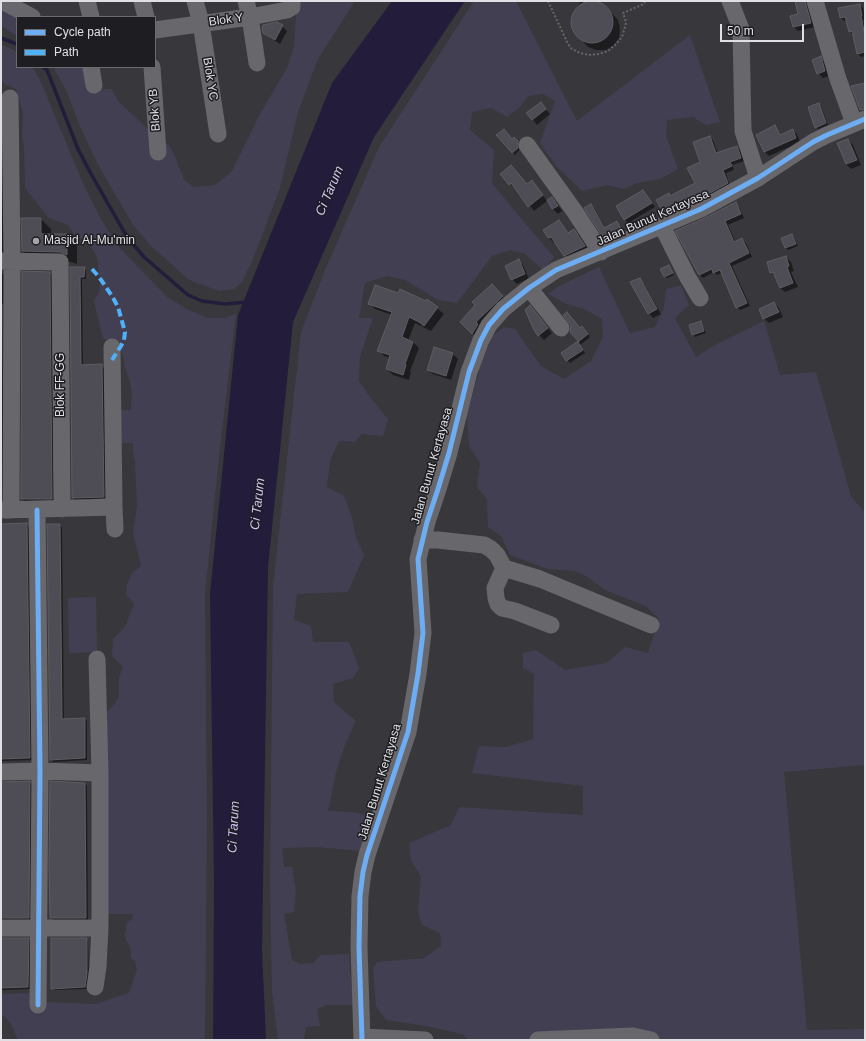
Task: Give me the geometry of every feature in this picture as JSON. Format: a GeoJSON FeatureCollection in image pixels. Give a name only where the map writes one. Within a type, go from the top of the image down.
{"type":"FeatureCollection","features":[{"type":"Feature","properties":{"kind":"street"},"geometry":{"type":"LineString","coordinates":[[2,1],[30,16]]}},
{"type":"Feature","properties":{"kind":"street"},"geometry":{"type":"LineString","coordinates":[[87,1],[91,16]]}},
{"type":"Feature","properties":{"kind":"street"},"geometry":{"type":"LineString","coordinates":[[142,1],[146,16]]}},
{"type":"Feature","properties":{"kind":"street","name":"Blok YC"},"geometry":{"type":"LineString","coordinates":[[195,1],[201,23],[218,134]]}},
{"type":"Feature","properties":{"kind":"street"},"geometry":{"type":"LineString","coordinates":[[730,1],[741,29],[743,131],[758,178]]}},
{"type":"Feature","properties":{"kind":"street"},"geometry":{"type":"LineString","coordinates":[[815,1],[838,79],[860,121]]}},
{"type":"Feature","properties":{"kind":"street","name":"Blok Y"},"geometry":{"type":"LineString","coordinates":[[156,30],[201,23],[248,9],[287,10],[292,7],[292,2]]}},
{"type":"Feature","properties":{"kind":"street"},"geometry":{"type":"LineString","coordinates":[[248,9],[257,63]]}},
{"type":"Feature","properties":{"kind":"street"},"geometry":{"type":"LineString","coordinates":[[91,68],[94,85]]}},
{"type":"Feature","properties":{"kind":"street","name":"Blok YB"},"geometry":{"type":"LineString","coordinates":[[152,68],[158,152]]}},
{"type":"Feature","properties":{"kind":"street"},"geometry":{"type":"LineString","coordinates":[[10,98],[6,261],[6,510],[114,507]]}},
{"type":"Feature","properties":{"kind":"street","name":"Jalan Bunut Kertayasa"},"geometry":{"type":"LineString","coordinates":[[362,1038],[359,947],[360,896],[367,855],[408,732],[418,674],[423,633],[418,559],[422,540],[449,453],[469,372],[481,340],[489,325],[503,309],[529,288],[556,270],[701,209],[758,178],[813,142],[860,121]]}},
{"type":"Feature","properties":{"kind":"street"},"geometry":{"type":"LineString","coordinates":[[527,145],[575,212],[601,252]]}},
{"type":"Feature","properties":{"kind":"street"},"geometry":{"type":"LineString","coordinates":[[662,226],[687,276],[700,298]]}},
{"type":"Feature","properties":{"kind":"street","name":"Blok FF-GG"},"geometry":{"type":"LineString","coordinates":[[6,261],[60,262],[62,509]]}},
{"type":"Feature","properties":{"kind":"street"},"geometry":{"type":"LineString","coordinates":[[529,288],[561,328]]}},
{"type":"Feature","properties":{"kind":"street"},"geometry":{"type":"LineString","coordinates":[[112,348],[115,530]]}},
{"type":"Feature","properties":{"kind":"street"},"geometry":{"type":"LineString","coordinates":[[37,510],[40,771],[38,1005]]}},
{"type":"Feature","properties":{"kind":"street"},"geometry":{"type":"LineString","coordinates":[[422,540],[438,540],[484,545],[497,555],[504,568],[540,579],[651,625]]}},
{"type":"Feature","properties":{"kind":"street"},"geometry":{"type":"LineString","coordinates":[[504,568],[495,588],[498,604],[502,608],[515,610],[551,625]]}},
{"type":"Feature","properties":{"kind":"street"},"geometry":{"type":"LineString","coordinates":[[95,987],[98,967],[100,928],[100,773],[97,659]]}},
{"type":"Feature","properties":{"kind":"street"},"geometry":{"type":"LineString","coordinates":[[1,772],[40,771],[100,773]]}},
{"type":"Feature","properties":{"kind":"street"},"geometry":{"type":"LineString","coordinates":[[1,928],[100,928]]}},
{"type":"Feature","properties":{"kind":"street"},"geometry":{"type":"LineString","coordinates":[[538,1040],[633,1036],[651,1040]]}},
{"type":"Feature","properties":{"kind":"street"},"geometry":{"type":"LineString","coordinates":[[362,1038],[425,1040]]}},
{"type":"Feature","properties":{"kind":"path"},"geometry":{"type":"LineString","coordinates":[[548,1],[568,44],[580,53],[599,54],[608,51],[622,37],[626,22],[623,13],[644,4],[645,1]]}},
{"type":"Feature","properties":{"kind":"shaded area"},"geometry":{"type":"Polygon","coordinates":[[[297,1],[355,1],[318,59],[298,112],[280,188],[253,259],[242,282],[234,289],[219,291],[189,280],[150,245],[133,225],[97,163],[65,88],[54,68],[84,68],[90,89],[111,89],[119,102],[160,140],[170,146],[184,180],[194,187],[215,185],[232,171],[260,114],[287,68],[294,47],[297,1]]]}},
{"type":"Feature","properties":{"kind":"shaded area"},"geometry":{"type":"Polygon","coordinates":[[[474,1],[516,1],[577,121],[690,35],[720,122],[706,125],[693,117],[667,120],[666,136],[678,169],[660,179],[637,183],[624,189],[607,185],[582,191],[557,167],[540,143],[555,101],[543,94],[528,96],[519,108],[507,117],[491,108],[472,112],[470,130],[494,150],[492,183],[554,257],[543,270],[525,254],[510,250],[492,256],[457,303],[438,300],[405,280],[387,276],[365,283],[359,318],[373,318],[360,357],[359,381],[388,419],[383,436],[362,434],[355,442],[339,441],[330,461],[327,487],[344,496],[352,517],[356,538],[364,555],[348,592],[297,594],[294,620],[311,626],[313,642],[349,642],[359,668],[353,678],[333,684],[334,702],[356,721],[345,745],[336,772],[328,811],[351,812],[369,815],[360,851],[316,847],[282,848],[284,867],[292,867],[296,891],[294,912],[284,914],[292,960],[300,964],[314,963],[320,955],[349,954],[353,1005],[327,1005],[317,1009],[320,1026],[306,1027],[304,1040],[278,1040],[272,992],[270,882],[273,586],[301,332],[325,270],[379,147],[474,1]]]}},
{"type":"Feature","properties":{"kind":"shaded area"},"geometry":{"type":"Polygon","coordinates":[[[1,6],[16,16],[16,35],[1,26],[1,6]]]}},
{"type":"Feature","properties":{"kind":"shaded area"},"geometry":{"type":"Polygon","coordinates":[[[1,44],[16,52],[16,68],[33,68],[40,80],[85,188],[102,221],[118,246],[167,297],[189,310],[208,318],[224,318],[236,314],[220,447],[205,593],[207,820],[205,1040],[18,1040],[11,1024],[4,1016],[1,1016],[1,994],[32,993],[46,1002],[95,1004],[129,993],[137,970],[135,961],[131,958],[130,946],[126,941],[125,935],[127,922],[132,919],[133,914],[106,914],[105,714],[113,706],[119,696],[119,678],[123,667],[112,656],[113,639],[125,627],[134,604],[126,594],[127,584],[132,573],[141,566],[133,533],[137,506],[133,443],[121,443],[120,410],[131,410],[132,394],[122,352],[116,342],[104,339],[102,335],[94,301],[99,292],[100,286],[97,257],[89,243],[75,236],[68,225],[49,218],[25,188],[24,146],[22,135],[23,113],[16,89],[4,84],[1,80],[1,44]]]}},
{"type":"Feature","properties":{"kind":"shaded area"},"geometry":{"type":"Polygon","coordinates":[[[599,267],[630,333],[655,327],[664,308],[666,289],[681,285],[689,305],[675,318],[696,357],[713,346],[764,321],[780,375],[816,372],[851,496],[865,513],[865,765],[784,772],[807,1030],[865,1029],[865,1040],[469,1040],[462,1034],[426,1026],[386,1020],[376,1006],[373,968],[377,962],[424,958],[441,946],[440,933],[422,925],[418,912],[421,877],[411,860],[409,843],[451,825],[459,807],[583,815],[583,786],[472,773],[479,746],[506,747],[533,739],[534,674],[523,668],[523,653],[536,650],[565,670],[606,663],[625,647],[648,653],[659,619],[646,606],[605,590],[586,576],[574,571],[547,569],[510,555],[501,536],[488,527],[487,499],[477,487],[480,463],[469,446],[467,415],[481,364],[492,336],[504,327],[515,329],[541,366],[564,379],[591,361],[603,337],[602,319],[584,309],[567,304],[548,294],[559,286],[599,267]]]}},
{"type":"Feature","properties":{"kind":"shaded area"},"geometry":{"type":"Polygon","coordinates":[[[96,597],[97,652],[69,653],[68,598],[96,597]]]}},
{"type":"Feature","properties":{"kind":"water","name":"Ci Tarum"},"geometry":{"type":"Polygon","coordinates":[[[392,1],[465,1],[374,137],[293,322],[268,567],[262,950],[266,1040],[213,1040],[214,885],[210,594],[238,315],[332,83],[392,1]]]}},
{"type":"Feature","properties":{"kind":"building"},"geometry":{"type":"Polygon","coordinates":[[[588,1],[596,1],[604,4],[610,10],[613,22],[610,34],[604,40],[596,43],[588,43],[580,40],[574,34],[571,26],[571,18],[574,10],[580,4],[588,1]]]}},
{"type":"Feature","properties":{"kind":"building"},"geometry":{"type":"Polygon","coordinates":[[[795,1],[805,1],[811,23],[793,27],[790,16],[798,14],[795,1]]]}},
{"type":"Feature","properties":{"kind":"building"},"geometry":{"type":"Polygon","coordinates":[[[860,4],[865,36],[865,52],[857,54],[852,31],[849,32],[845,17],[840,18],[838,8],[860,4]]]}},
{"type":"Feature","properties":{"kind":"building"},"geometry":{"type":"Polygon","coordinates":[[[277,22],[283,25],[275,40],[263,33],[262,27],[263,25],[277,22]]]}},
{"type":"Feature","properties":{"kind":"building"},"geometry":{"type":"Polygon","coordinates":[[[821,56],[825,71],[817,74],[812,60],[821,56]]]}},
{"type":"Feature","properties":{"kind":"building"},"geometry":{"type":"Polygon","coordinates":[[[865,83],[865,109],[860,110],[851,86],[865,83]]]}},
{"type":"Feature","properties":{"kind":"building"},"geometry":{"type":"Polygon","coordinates":[[[541,102],[546,109],[532,120],[526,113],[541,102]]]}},
{"type":"Feature","properties":{"kind":"building"},"geometry":{"type":"Polygon","coordinates":[[[819,103],[826,123],[815,128],[808,107],[819,103]]]}},
{"type":"Feature","properties":{"kind":"building"},"geometry":{"type":"Polygon","coordinates":[[[775,125],[780,135],[793,129],[796,138],[764,152],[756,135],[775,125]]]}},
{"type":"Feature","properties":{"kind":"building"},"geometry":{"type":"Polygon","coordinates":[[[504,129],[512,139],[514,137],[518,141],[518,148],[512,153],[496,135],[504,129]]]}},
{"type":"Feature","properties":{"kind":"building"},"geometry":{"type":"Polygon","coordinates":[[[710,136],[716,153],[737,146],[741,158],[730,162],[732,166],[723,170],[728,183],[697,200],[684,205],[683,202],[663,212],[656,200],[669,193],[670,196],[695,183],[687,168],[700,162],[693,142],[710,136]]]}},
{"type":"Feature","properties":{"kind":"building"},"geometry":{"type":"Polygon","coordinates":[[[848,139],[857,160],[846,164],[837,143],[848,139]]]}},
{"type":"Feature","properties":{"kind":"building"},"geometry":{"type":"Polygon","coordinates":[[[511,165],[527,184],[532,180],[543,195],[528,207],[511,183],[509,185],[500,174],[511,165]]]}},
{"type":"Feature","properties":{"kind":"building"},"geometry":{"type":"Polygon","coordinates":[[[643,190],[652,203],[624,220],[616,206],[643,190]]]}},
{"type":"Feature","properties":{"kind":"building"},"geometry":{"type":"Polygon","coordinates":[[[552,197],[558,206],[552,209],[547,200],[552,197]]]}},
{"type":"Feature","properties":{"kind":"building"},"geometry":{"type":"Polygon","coordinates":[[[736,202],[741,214],[725,221],[734,242],[742,238],[749,253],[729,263],[747,303],[736,308],[720,270],[713,273],[712,269],[699,275],[675,231],[736,202]]]}},
{"type":"Feature","properties":{"kind":"building"},"geometry":{"type":"Polygon","coordinates":[[[591,204],[604,228],[617,221],[622,231],[604,239],[584,208],[591,204]]]}},
{"type":"Feature","properties":{"kind":"building"},"geometry":{"type":"Polygon","coordinates":[[[21,218],[41,218],[41,234],[67,234],[67,255],[60,252],[22,251],[21,218]]]}},
{"type":"Feature","properties":{"kind":"building"},"geometry":{"type":"Polygon","coordinates":[[[559,220],[568,233],[574,229],[585,246],[564,256],[551,237],[548,238],[543,230],[559,220]]]}},
{"type":"Feature","properties":{"kind":"building"},"geometry":{"type":"Polygon","coordinates":[[[792,234],[796,244],[785,248],[781,238],[792,234]]]}},
{"type":"Feature","properties":{"kind":"building"},"geometry":{"type":"Polygon","coordinates":[[[786,256],[789,266],[787,267],[793,283],[780,288],[773,272],[770,273],[767,262],[786,256]]]}},
{"type":"Feature","properties":{"kind":"building"},"geometry":{"type":"Polygon","coordinates":[[[519,259],[525,274],[511,280],[505,266],[519,259]]]}},
{"type":"Feature","properties":{"kind":"building"},"geometry":{"type":"Polygon","coordinates":[[[669,265],[673,273],[664,277],[660,269],[669,265]]]}},
{"type":"Feature","properties":{"kind":"building"},"geometry":{"type":"Polygon","coordinates":[[[70,267],[85,267],[84,277],[80,277],[81,365],[102,364],[104,497],[72,498],[70,267]]]}},
{"type":"Feature","properties":{"kind":"building"},"geometry":{"type":"Polygon","coordinates":[[[22,271],[50,272],[52,499],[21,499],[22,271]]]}},
{"type":"Feature","properties":{"kind":"building"},"geometry":{"type":"Polygon","coordinates":[[[640,278],[657,309],[648,314],[630,282],[640,278]]]}},
{"type":"Feature","properties":{"kind":"building"},"geometry":{"type":"Polygon","coordinates":[[[492,284],[503,296],[476,322],[478,324],[472,334],[460,322],[475,305],[472,302],[492,284]]]}},
{"type":"Feature","properties":{"kind":"building"},"geometry":{"type":"Polygon","coordinates":[[[375,285],[398,293],[400,289],[426,301],[427,299],[438,307],[424,326],[409,317],[402,337],[413,342],[405,364],[403,375],[386,369],[390,355],[377,351],[392,312],[368,304],[375,285]]]}},
{"type":"Feature","properties":{"kind":"building"},"geometry":{"type":"Polygon","coordinates":[[[774,302],[779,312],[763,319],[759,309],[774,302]]]}},
{"type":"Feature","properties":{"kind":"building"},"geometry":{"type":"Polygon","coordinates":[[[1,304],[2,304],[1,500],[1,304]]]}},
{"type":"Feature","properties":{"kind":"building"},"geometry":{"type":"Polygon","coordinates":[[[530,305],[548,328],[538,336],[525,310],[530,305]]]}},
{"type":"Feature","properties":{"kind":"building"},"geometry":{"type":"Polygon","coordinates":[[[567,312],[580,328],[582,326],[588,334],[578,342],[583,350],[566,361],[561,353],[578,341],[570,332],[571,326],[563,315],[567,312]]]}},
{"type":"Feature","properties":{"kind":"building"},"geometry":{"type":"Polygon","coordinates":[[[701,321],[704,331],[692,335],[689,325],[701,321]]]}},
{"type":"Feature","properties":{"kind":"building"},"geometry":{"type":"Polygon","coordinates":[[[434,347],[453,353],[446,376],[427,370],[434,347]]]}},
{"type":"Feature","properties":{"kind":"building"},"geometry":{"type":"Polygon","coordinates":[[[27,523],[30,758],[1,759],[1,524],[27,523]]]}},
{"type":"Feature","properties":{"kind":"building"},"geometry":{"type":"Polygon","coordinates":[[[47,524],[60,524],[62,719],[85,718],[85,758],[50,760],[47,524]]]}},
{"type":"Feature","properties":{"kind":"building"},"geometry":{"type":"Polygon","coordinates":[[[30,781],[29,918],[1,918],[1,782],[30,781]]]}},
{"type":"Feature","properties":{"kind":"building"},"geometry":{"type":"Polygon","coordinates":[[[50,781],[85,783],[86,918],[50,918],[50,781]]]}},
{"type":"Feature","properties":{"kind":"building"},"geometry":{"type":"Polygon","coordinates":[[[1,938],[29,938],[28,987],[1,988],[1,938]]]}},
{"type":"Feature","properties":{"kind":"building"},"geometry":{"type":"Polygon","coordinates":[[[51,938],[87,938],[87,973],[85,987],[51,989],[51,938]]]}},
{"type":"Feature","properties":{"kind":"waterway"},"geometry":{"type":"LineString","coordinates":[[1,38],[16,44]]}},
{"type":"Feature","properties":{"kind":"waterway"},"geometry":{"type":"LineString","coordinates":[[44,68],[47,70],[78,149],[90,172],[127,237],[144,257],[188,295],[202,301],[225,304],[247,302]]}},
{"type":"Feature","properties":{"kind":"marked path"},"geometry":{"type":"LineString","coordinates":[[92,269],[99,277],[118,307],[125,332],[124,340],[112,360]]}},
{"type":"Feature","properties":{"kind":"cycle path"},"geometry":{"type":"LineString","coordinates":[[362,1040],[359,947],[360,896],[367,855],[408,732],[418,674],[423,633],[418,559],[427,522],[449,453],[469,372],[481,340],[489,325],[503,309],[529,288],[556,270],[701,209],[758,178],[813,142],[865,119]]}},
{"type":"Feature","properties":{"kind":"cycle path"},"geometry":{"type":"LineString","coordinates":[[37,510],[40,771],[38,1005]]}},
{"type":"Feature","properties":{"kind":"place","name":"Masjid Al-Mu'min"},"geometry":{"type":"Point","coordinates":[36,241]}}]}
